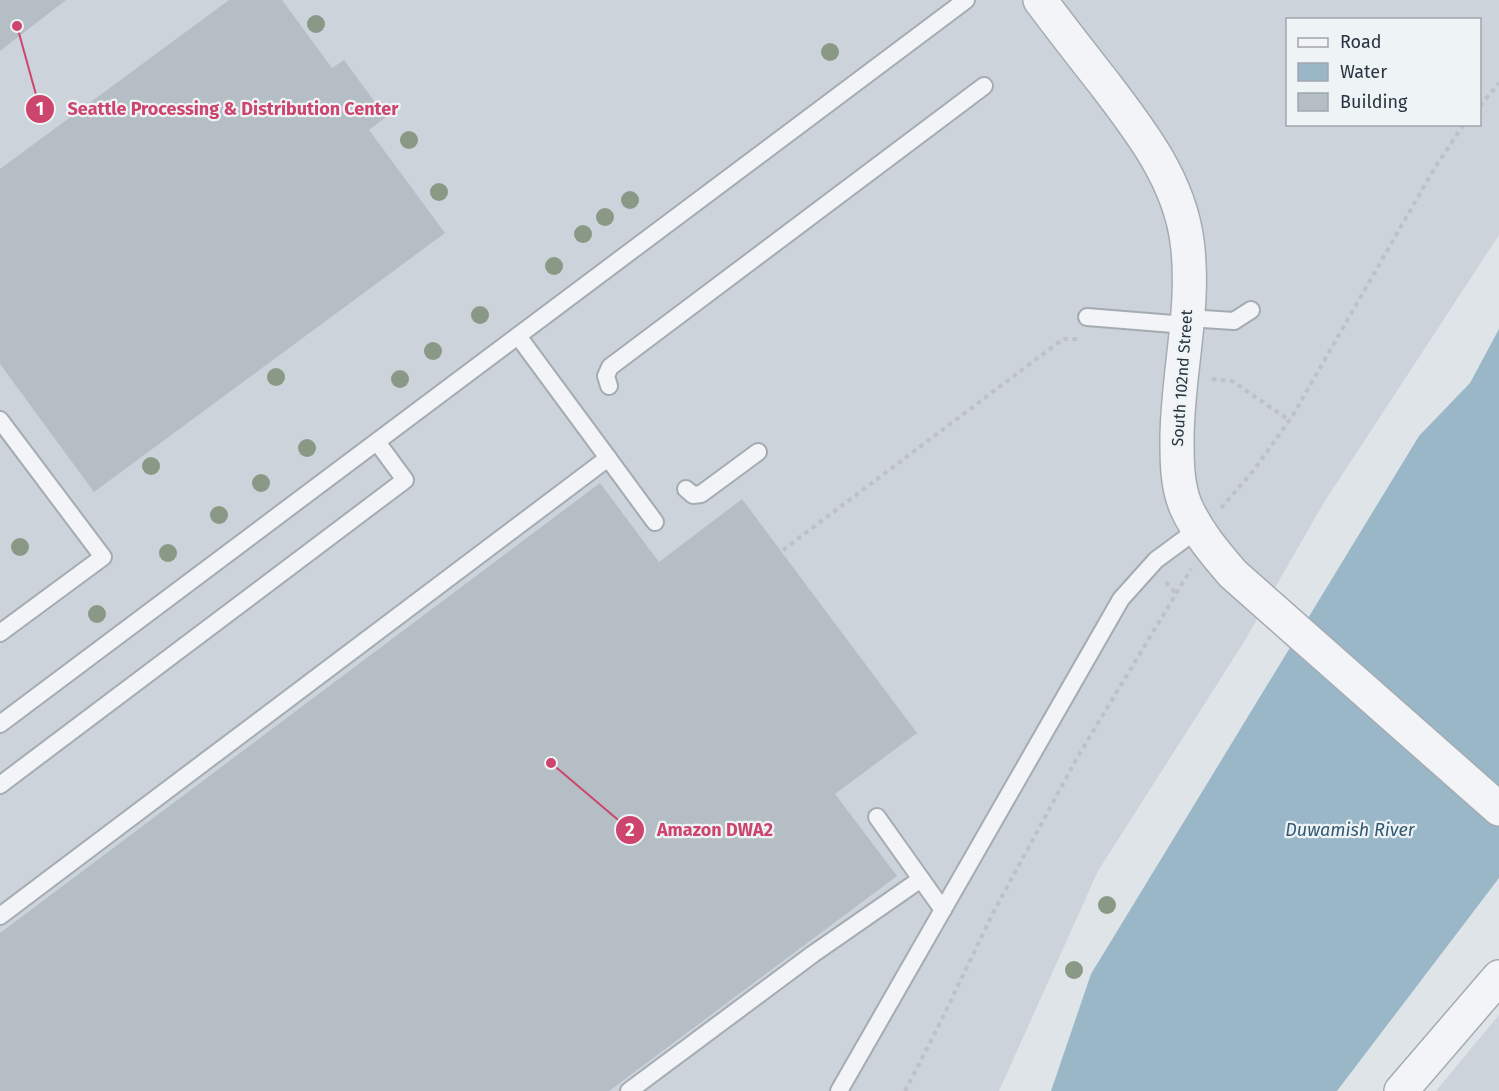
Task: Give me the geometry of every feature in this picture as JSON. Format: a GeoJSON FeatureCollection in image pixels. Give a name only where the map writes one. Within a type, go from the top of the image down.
{"type":"FeatureCollection","features":[{"type":"Feature","properties":{"kind":"street","name":"South 102nd Street"},"geometry":{"type":"LineString","coordinates":[[1040,0],[1136,126],[1168,178],[1181,212],[1187,241],[1189,279],[1187,322],[1180,376],[1176,468],[1185,505],[1207,522],[1204,540],[1233,574],[1499,809]]}},
{"type":"Feature","properties":{"kind":"street"},"geometry":{"type":"LineString","coordinates":[[1401,1091],[1499,977]]}},
{"type":"Feature","properties":{"kind":"lane"},"geometry":{"type":"LineString","coordinates":[[0,724],[966,0]]}},
{"type":"Feature","properties":{"kind":"lane"},"geometry":{"type":"LineString","coordinates":[[609,386],[606,376],[610,367],[984,86]]}},
{"type":"Feature","properties":{"kind":"lane"},"geometry":{"type":"LineString","coordinates":[[1087,317],[1187,322],[1234,321],[1251,310]]}},
{"type":"Feature","properties":{"kind":"lane"},"geometry":{"type":"LineString","coordinates":[[518,336],[656,522]]}},
{"type":"Feature","properties":{"kind":"lane"},"geometry":{"type":"LineString","coordinates":[[0,420],[102,557],[0,633]]}},
{"type":"Feature","properties":{"kind":"lane"},"geometry":{"type":"LineString","coordinates":[[0,785],[405,480],[377,442]]}},
{"type":"Feature","properties":{"kind":"lane"},"geometry":{"type":"LineString","coordinates":[[686,489],[693,495],[701,494],[758,452]]}},
{"type":"Feature","properties":{"kind":"lane"},"geometry":{"type":"LineString","coordinates":[[0,916],[608,458]]}},
{"type":"Feature","properties":{"kind":"lane"},"geometry":{"type":"LineString","coordinates":[[839,1091],[1121,598],[1156,560],[1207,522]]}},
{"type":"Feature","properties":{"kind":"lane"},"geometry":{"type":"LineString","coordinates":[[877,817],[943,910]]}},
{"type":"Feature","properties":{"kind":"lane"},"geometry":{"type":"LineString","coordinates":[[629,1091],[813,954],[921,879]]}},
{"type":"Feature","properties":{"kind":"path"},"geometry":{"type":"LineString","coordinates":[[1481,104],[1499,83]]}},
{"type":"Feature","properties":{"kind":"path"},"geometry":{"type":"LineString","coordinates":[[1207,522],[1254,470],[1289,420],[1339,336],[1386,249],[1463,126]]}},
{"type":"Feature","properties":{"kind":"path"},"geometry":{"type":"LineString","coordinates":[[783,550],[1063,339],[1086,339]]}},
{"type":"Feature","properties":{"kind":"path"},"geometry":{"type":"LineString","coordinates":[[1180,376],[1232,381],[1289,420]]}},
{"type":"Feature","properties":{"kind":"path"},"geometry":{"type":"LineString","coordinates":[[905,1091],[993,913],[1077,758],[1188,578]]}},
{"type":"Feature","properties":{"kind":"shaded area"},"geometry":{"type":"Polygon","coordinates":[[[0,0],[1499,0],[1499,235],[1323,504],[1244,642],[1098,871],[999,1091],[0,1091],[0,0]]]}},
{"type":"Feature","properties":{"kind":"shaded area"},"geometry":{"type":"Polygon","coordinates":[[[1499,1015],[1499,1091],[1436,1091],[1499,1015]]]}},
{"type":"Feature","properties":{"kind":"water","name":"Duwamish River"},"geometry":{"type":"Polygon","coordinates":[[[1499,329],[1499,878],[1337,1091],[1051,1091],[1091,974],[1419,436],[1470,383],[1499,329]]]}},
{"type":"Feature","properties":{"kind":"building"},"geometry":{"type":"Polygon","coordinates":[[[0,0],[66,0],[0,51],[0,0]]]}},
{"type":"Feature","properties":{"kind":"building"},"geometry":{"type":"Polygon","coordinates":[[[229,0],[282,0],[332,68],[344,60],[386,117],[369,130],[445,233],[94,492],[0,364],[0,169],[229,0]]]}},
{"type":"Feature","properties":{"kind":"building"},"geometry":{"type":"Polygon","coordinates":[[[600,483],[659,562],[742,499],[917,733],[835,794],[897,876],[609,1091],[0,1091],[0,933],[600,483]]]}},
{"type":"Feature","properties":{"kind":"place","name":"Seattle Processing & Distribution Center"},"geometry":{"type":"Point","coordinates":[17,26]}},
{"type":"Feature","properties":{"kind":"place","name":"Amazon DWA2"},"geometry":{"type":"Point","coordinates":[551,763]}}]}
